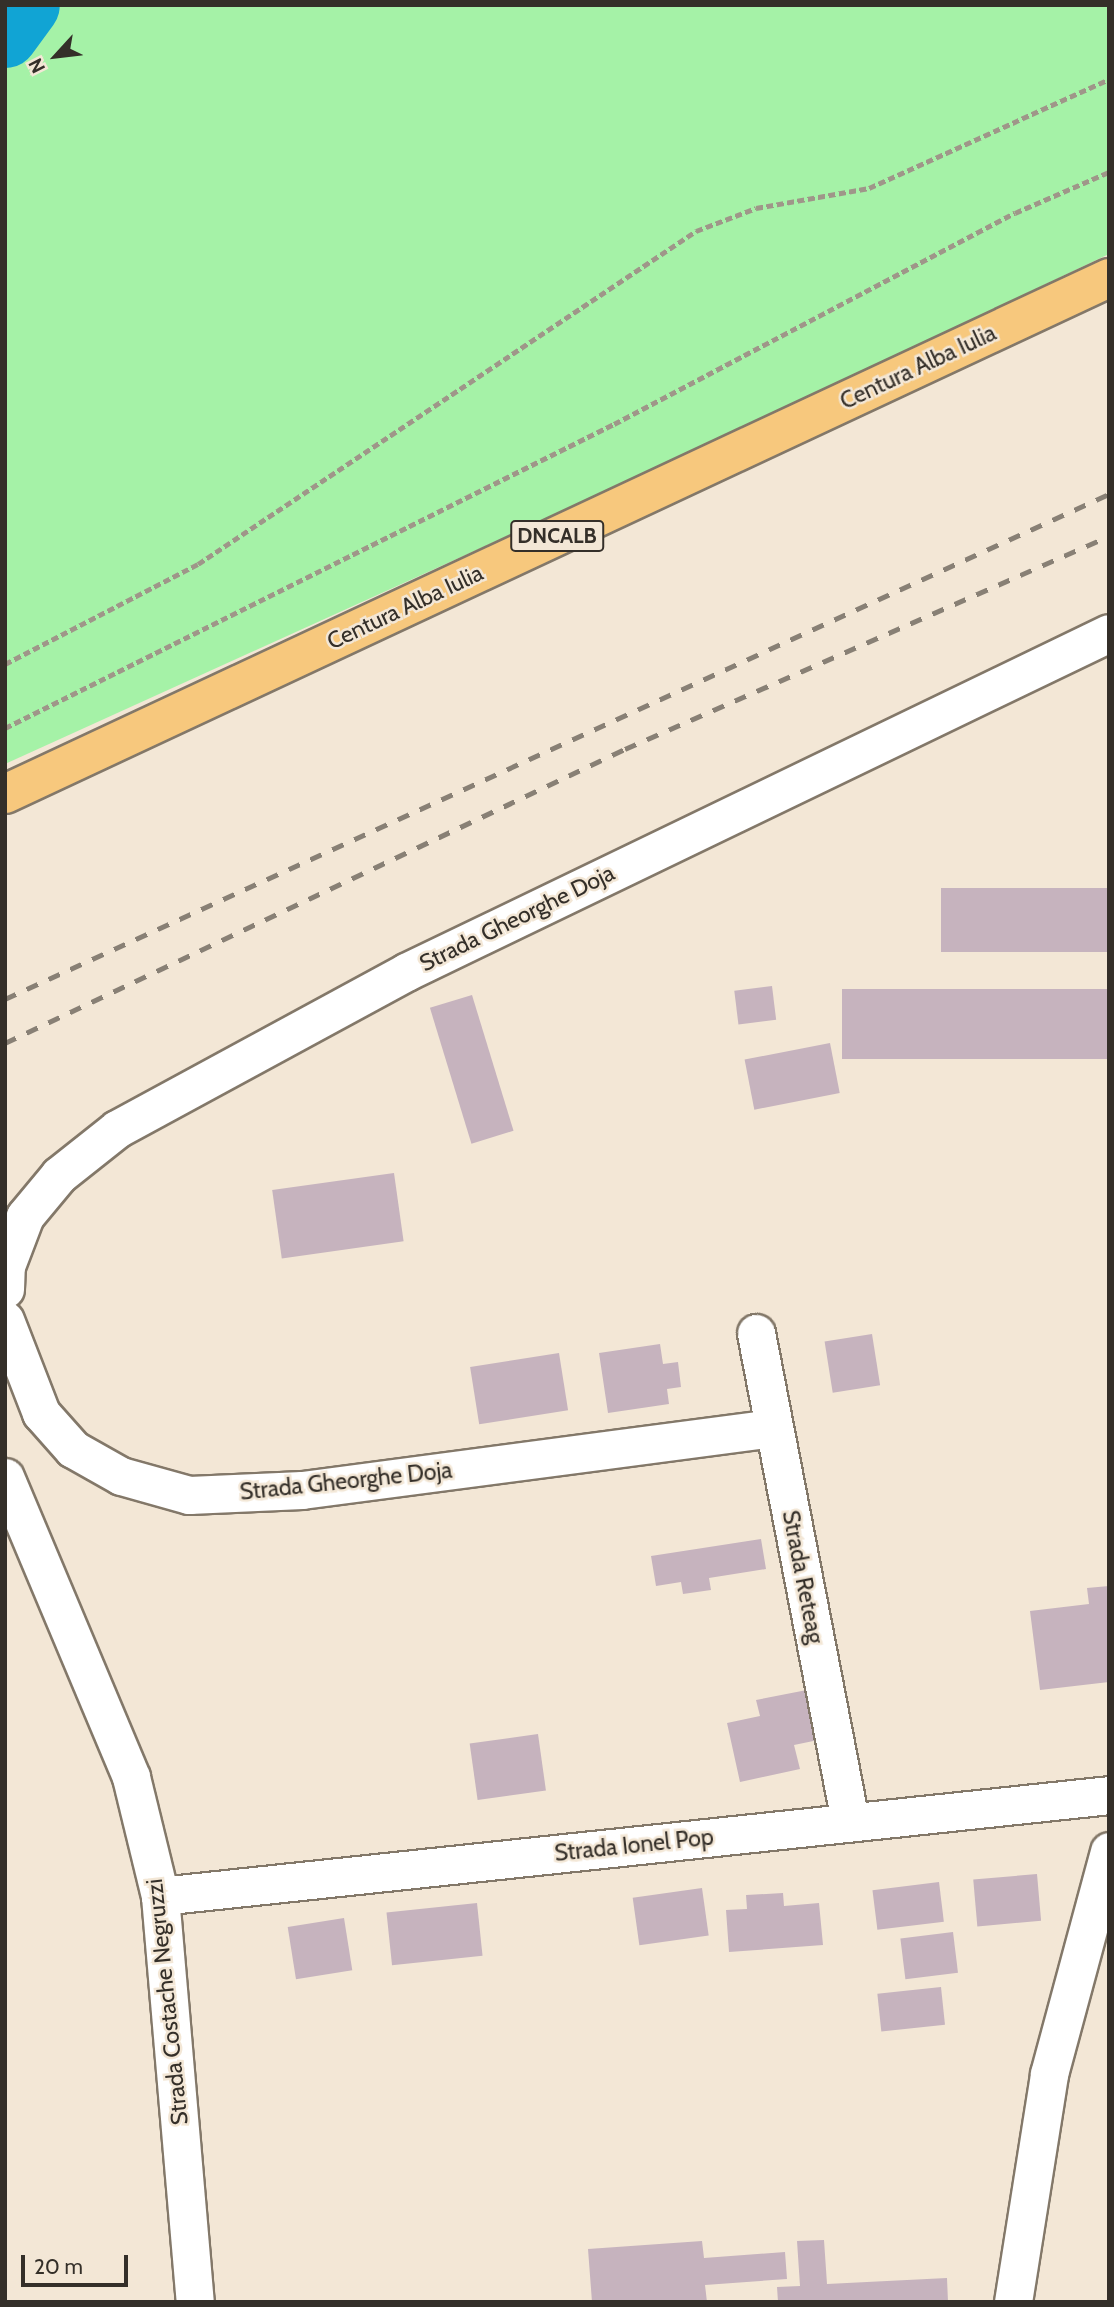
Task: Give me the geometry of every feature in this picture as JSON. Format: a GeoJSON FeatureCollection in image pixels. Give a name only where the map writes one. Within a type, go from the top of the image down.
{"type":"FeatureCollection","features":[{"type":"Feature","properties":{"kind":"main road","name":"Centura Alba Iulia"},"geometry":{"type":"LineString","coordinates":[[5,794],[1109,278]]}},
{"type":"Feature","properties":{"kind":"street","name":"Strada Gheorghe Doja"},"geometry":{"type":"LineString","coordinates":[[5,1289],[6,1266],[25,1216],[59,1175],[117,1129],[406,972],[1109,633]]}},
{"type":"Feature","properties":{"kind":"street","name":"Strada Gheorghe Doja"},"geometry":{"type":"LineString","coordinates":[[5,1320],[41,1412],[73,1449],[121,1476],[189,1495],[302,1490],[774,1428]]}},
{"type":"Feature","properties":{"kind":"street","name":"Strada Reteag"},"geometry":{"type":"LineString","coordinates":[[756,1333],[850,1821]]}},
{"type":"Feature","properties":{"kind":"street","name":"Strada Costache Negruzzi"},"geometry":{"type":"LineString","coordinates":[[5,1478],[131,1777],[160,1896],[195,2302]]}},
{"type":"Feature","properties":{"kind":"street","name":"Strada Ionel Pop"},"geometry":{"type":"LineString","coordinates":[[160,1896],[1109,1795]]}},
{"type":"Feature","properties":{"kind":"street"},"geometry":{"type":"LineString","coordinates":[[1013,2302],[1020,2241],[1049,2074],[1109,1851]]}},
{"type":"Feature","properties":{"kind":"path"},"geometry":{"type":"LineString","coordinates":[[5,664],[198,565],[696,231],[756,208],[869,188],[1109,79]]}},
{"type":"Feature","properties":{"kind":"path"},"geometry":{"type":"LineString","coordinates":[[5,728],[614,424],[1015,213],[1109,172]]}},
{"type":"Feature","properties":{"kind":"green space"},"geometry":{"type":"Polygon","coordinates":[[[5,5],[1109,5],[1109,254],[712,443],[5,764],[5,5]]]}},
{"type":"Feature","properties":{"kind":"building"},"geometry":{"type":"Polygon","coordinates":[[[941,888],[1109,888],[1109,952],[941,952],[941,888]]]}},
{"type":"Feature","properties":{"kind":"building"},"geometry":{"type":"Polygon","coordinates":[[[772,986],[776,1020],[738,1024],[734,991],[772,986]]]}},
{"type":"Feature","properties":{"kind":"building"},"geometry":{"type":"Polygon","coordinates":[[[842,989],[1109,989],[1109,1059],[842,1059],[842,989]]]}},
{"type":"Feature","properties":{"kind":"building"},"geometry":{"type":"Polygon","coordinates":[[[472,995],[514,1131],[471,1144],[430,1008],[472,995]]]}},
{"type":"Feature","properties":{"kind":"building"},"geometry":{"type":"Polygon","coordinates":[[[830,1043],[840,1093],[754,1110],[745,1060],[830,1043]]]}},
{"type":"Feature","properties":{"kind":"building"},"geometry":{"type":"Polygon","coordinates":[[[394,1173],[404,1241],[282,1258],[272,1190],[394,1173]]]}},
{"type":"Feature","properties":{"kind":"building"},"geometry":{"type":"Polygon","coordinates":[[[872,1334],[880,1385],[833,1393],[825,1342],[872,1334]]]}},
{"type":"Feature","properties":{"kind":"building"},"geometry":{"type":"Polygon","coordinates":[[[660,1344],[663,1364],[678,1362],[681,1387],[667,1389],[669,1404],[608,1413],[599,1353],[660,1344]]]}},
{"type":"Feature","properties":{"kind":"building"},"geometry":{"type":"Polygon","coordinates":[[[559,1353],[568,1410],[479,1424],[470,1367],[559,1353]]]}},
{"type":"Feature","properties":{"kind":"building"},"geometry":{"type":"Polygon","coordinates":[[[761,1539],[766,1569],[709,1578],[711,1590],[683,1594],[681,1582],[656,1586],[651,1556],[761,1539]]]}},
{"type":"Feature","properties":{"kind":"building"},"geometry":{"type":"Polygon","coordinates":[[[1109,1586],[1109,1682],[1040,1690],[1030,1611],[1089,1604],[1087,1588],[1109,1586]]]}},
{"type":"Feature","properties":{"kind":"building"},"geometry":{"type":"Polygon","coordinates":[[[812,1689],[823,1739],[794,1745],[800,1769],[740,1782],[727,1723],[760,1716],[756,1700],[812,1689]]]}},
{"type":"Feature","properties":{"kind":"building"},"geometry":{"type":"Polygon","coordinates":[[[538,1734],[546,1790],[478,1800],[470,1744],[538,1734]]]}},
{"type":"Feature","properties":{"kind":"building"},"geometry":{"type":"Polygon","coordinates":[[[1037,1874],[1041,1921],[977,1926],[973,1880],[1037,1874]]]}},
{"type":"Feature","properties":{"kind":"building"},"geometry":{"type":"Polygon","coordinates":[[[939,1882],[944,1922],[877,1930],[872,1890],[939,1882]]]}},
{"type":"Feature","properties":{"kind":"building"},"geometry":{"type":"Polygon","coordinates":[[[702,1888],[709,1936],[639,1945],[633,1898],[702,1888]]]}},
{"type":"Feature","properties":{"kind":"building"},"geometry":{"type":"Polygon","coordinates":[[[783,1893],[784,1906],[819,1903],[823,1945],[729,1952],[726,1910],[747,1909],[746,1895],[783,1893]]]}},
{"type":"Feature","properties":{"kind":"building"},"geometry":{"type":"Polygon","coordinates":[[[477,1903],[483,1956],[392,1965],[386,1913],[477,1903]]]}},
{"type":"Feature","properties":{"kind":"building"},"geometry":{"type":"Polygon","coordinates":[[[344,1918],[352,1970],[296,1979],[288,1927],[344,1918]]]}},
{"type":"Feature","properties":{"kind":"building"},"geometry":{"type":"Polygon","coordinates":[[[953,1932],[958,1973],[905,1979],[900,1938],[953,1932]]]}},
{"type":"Feature","properties":{"kind":"building"},"geometry":{"type":"Polygon","coordinates":[[[941,1987],[945,2025],[881,2031],[877,1994],[941,1987]]]}},
{"type":"Feature","properties":{"kind":"building"},"geometry":{"type":"Polygon","coordinates":[[[824,2240],[827,2284],[947,2278],[948,2302],[778,2302],[777,2287],[800,2286],[797,2241],[824,2240]]]}},
{"type":"Feature","properties":{"kind":"building"},"geometry":{"type":"Polygon","coordinates":[[[702,2241],[704,2258],[785,2252],[787,2279],[705,2285],[707,2302],[592,2302],[588,2249],[702,2241]]]}},
{"type":"Feature","properties":{"kind":"waterway"},"geometry":{"type":"LineString","coordinates":[[5,35],[27,5]]}},
{"type":"Feature","properties":{"kind":"railway"},"geometry":{"type":"LineString","coordinates":[[5,999],[1109,494]]}},
{"type":"Feature","properties":{"kind":"railway"},"geometry":{"type":"LineString","coordinates":[[5,1043],[625,749],[1109,536]]}}]}
